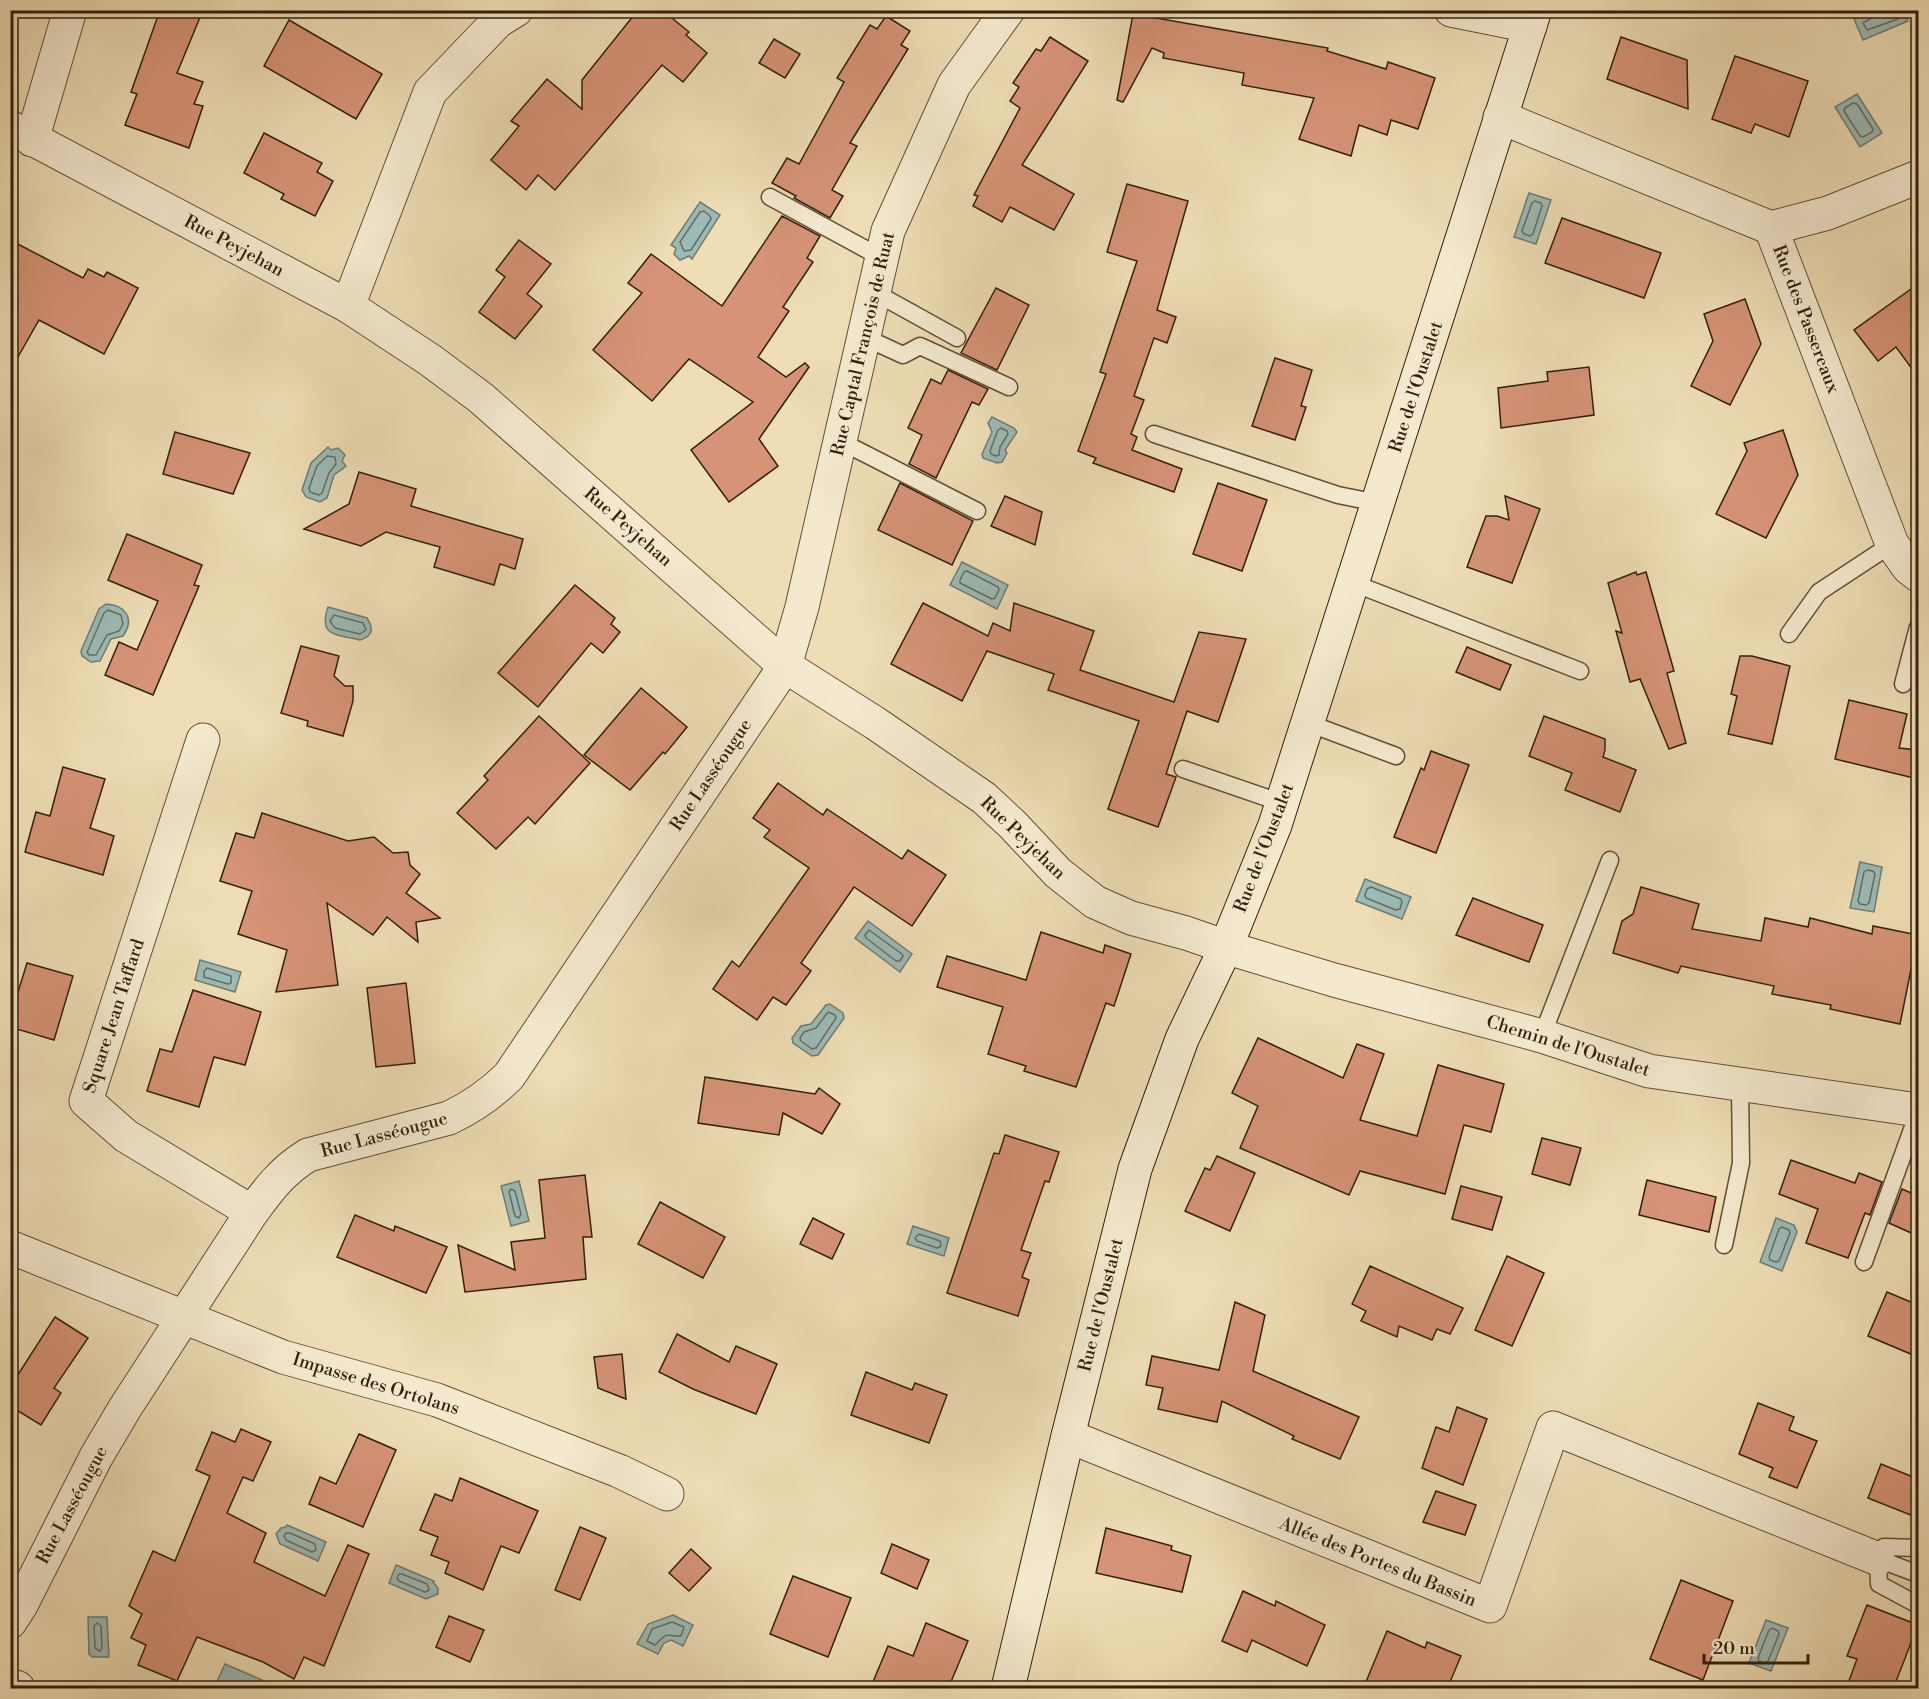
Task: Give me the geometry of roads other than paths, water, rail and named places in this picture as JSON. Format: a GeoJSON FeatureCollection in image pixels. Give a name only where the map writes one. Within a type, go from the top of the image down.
{"type":"FeatureCollection","features":[{"type":"Feature","properties":{"kind":"street"},"geometry":{"type":"LineString","coordinates":[[21,134],[70,10]]}},
{"type":"Feature","properties":{"kind":"street"},"geometry":{"type":"LineString","coordinates":[[348,306],[430,92],[498,21],[516,10]]}},
{"type":"Feature","properties":{"kind":"street","name":"Rue Captal François de Ruat"},"geometry":{"type":"LineString","coordinates":[[785,666],[802,607],[888,231],[954,85],[1008,10]]}},
{"type":"Feature","properties":{"kind":"street"},"geometry":{"type":"LineString","coordinates":[[1451,10],[1533,18]]}},
{"type":"Feature","properties":{"kind":"street","name":"Rue de l'Oustalet"},"geometry":{"type":"LineString","coordinates":[[1008,1689],[1135,1169],[1182,1039],[1226,947],[1282,803],[1533,18]]}},
{"type":"Feature","properties":{"kind":"street","name":"Rue des Passereaux"},"geometry":{"type":"LineString","coordinates":[[1500,117],[1771,228],[1892,544],[1908,567],[1918,575]]}},
{"type":"Feature","properties":{"kind":"street","name":"Rue Peyjehan"},"geometry":{"type":"LineString","coordinates":[[21,134],[348,306],[430,360],[481,398],[785,666],[875,723],[984,798],[1058,873],[1095,902],[1131,918],[1226,947]]}},
{"type":"Feature","properties":{"kind":"street"},"geometry":{"type":"LineString","coordinates":[[1771,228],[1828,213],[1918,177]]}},
{"type":"Feature","properties":{"kind":"street","name":"Rue Lasséougue"},"geometry":{"type":"LineString","coordinates":[[10,1622],[96,1457],[252,1212],[274,1182],[290,1166],[308,1155],[449,1118],[470,1108],[509,1076],[785,666]]}},
{"type":"Feature","properties":{"kind":"street","name":"Square Jean Taffard"},"geometry":{"type":"LineString","coordinates":[[203,740],[86,1101],[126,1136],[252,1212]]}},
{"type":"Feature","properties":{"kind":"street","name":"Chemin de l'Oustalet"},"geometry":{"type":"LineString","coordinates":[[1226,947],[1334,980],[1542,1036],[1649,1071],[1918,1111]]}},
{"type":"Feature","properties":{"kind":"street","name":"Impasse des Ortolans"},"geometry":{"type":"LineString","coordinates":[[10,1247],[301,1363],[437,1400],[619,1471],[667,1494]]}},
{"type":"Feature","properties":{"kind":"street","name":"Allée des Portes du Bassin"},"geometry":{"type":"LineString","coordinates":[[1068,1436],[1490,1606],[1553,1428],[1878,1559]]}},
{"type":"Feature","properties":{"kind":"street"},"geometry":{"type":"LineString","coordinates":[[10,1685],[18,1689]]}},
{"type":"Feature","properties":{"kind":"lane"},"geometry":{"type":"LineString","coordinates":[[770,197],[882,258]]}},
{"type":"Feature","properties":{"kind":"lane"},"geometry":{"type":"LineString","coordinates":[[874,292],[957,338]]}},
{"type":"Feature","properties":{"kind":"lane"},"geometry":{"type":"LineString","coordinates":[[864,337],[903,355],[920,346],[1009,387]]}},
{"type":"Feature","properties":{"kind":"lane"},"geometry":{"type":"LineString","coordinates":[[1154,434],[1338,495],[1378,503]]}},
{"type":"Feature","properties":{"kind":"lane"},"geometry":{"type":"LineString","coordinates":[[840,441],[977,511]]}},
{"type":"Feature","properties":{"kind":"lane"},"geometry":{"type":"LineString","coordinates":[[1789,634],[1819,592],[1892,544]]}},
{"type":"Feature","properties":{"kind":"lane"},"geometry":{"type":"LineString","coordinates":[[1353,583],[1580,671]]}},
{"type":"Feature","properties":{"kind":"lane"},"geometry":{"type":"LineString","coordinates":[[1903,684],[1918,627]]}},
{"type":"Feature","properties":{"kind":"lane"},"geometry":{"type":"LineString","coordinates":[[1308,723],[1396,756]]}},
{"type":"Feature","properties":{"kind":"lane"},"geometry":{"type":"LineString","coordinates":[[1183,770],[1282,803]]}},
{"type":"Feature","properties":{"kind":"lane"},"geometry":{"type":"LineString","coordinates":[[1542,1036],[1610,860]]}},
{"type":"Feature","properties":{"kind":"lane"},"geometry":{"type":"LineString","coordinates":[[1724,1245],[1741,1163],[1740,1085]]}},
{"type":"Feature","properties":{"kind":"lane"},"geometry":{"type":"LineString","coordinates":[[1864,1262],[1918,1111]]}},
{"type":"Feature","properties":{"kind":"lane"},"geometry":{"type":"LineString","coordinates":[[1918,1548],[1884,1547],[1878,1559],[1879,1584],[1918,1605]]}},
{"type":"Feature","properties":{"kind":"lane"},"geometry":{"type":"LineString","coordinates":[[1878,1559],[1918,1574]]}},
{"type":"Feature","properties":{"kind":"water"},"geometry":{"type":"Polygon","coordinates":[[[1876,11],[1904,11],[1908,21],[1863,40],[1854,19],[1876,11]]]}},
{"type":"Feature","properties":{"kind":"water"},"geometry":{"type":"Polygon","coordinates":[[[1857,94],[1882,133],[1860,147],[1835,107],[1857,94]]]}},
{"type":"Feature","properties":{"kind":"water"},"geometry":{"type":"Polygon","coordinates":[[[1529,193],[1551,200],[1536,244],[1514,237],[1529,193]]]}},
{"type":"Feature","properties":{"kind":"water"},"geometry":{"type":"Polygon","coordinates":[[[700,202],[720,215],[692,259],[689,256],[680,260],[674,254],[676,248],[671,245],[700,202]]]}},
{"type":"Feature","properties":{"kind":"water"},"geometry":{"type":"Polygon","coordinates":[[[992,417],[1014,428],[1017,432],[1005,450],[1007,453],[1002,462],[997,463],[983,458],[982,454],[992,432],[988,423],[992,417]]]}},
{"type":"Feature","properties":{"kind":"water"},"geometry":{"type":"Polygon","coordinates":[[[328,447],[331,450],[338,448],[345,455],[342,461],[346,466],[334,475],[327,498],[320,502],[306,497],[302,490],[311,463],[328,447]]]}},
{"type":"Feature","properties":{"kind":"water"},"geometry":{"type":"Polygon","coordinates":[[[962,562],[1008,585],[997,609],[950,585],[962,562]]]}},
{"type":"Feature","properties":{"kind":"water"},"geometry":{"type":"Polygon","coordinates":[[[106,604],[119,607],[127,614],[127,630],[123,636],[111,639],[100,661],[91,662],[82,656],[81,651],[99,609],[106,604]]]}},
{"type":"Feature","properties":{"kind":"water"},"geometry":{"type":"Polygon","coordinates":[[[328,607],[367,618],[371,626],[370,634],[360,640],[331,632],[325,624],[328,607]]]}},
{"type":"Feature","properties":{"kind":"water"},"geometry":{"type":"Polygon","coordinates":[[[1860,862],[1882,867],[1874,912],[1850,908],[1860,862]]]}},
{"type":"Feature","properties":{"kind":"water"},"geometry":{"type":"Polygon","coordinates":[[[1365,879],[1411,897],[1402,919],[1356,901],[1365,879]]]}},
{"type":"Feature","properties":{"kind":"water"},"geometry":{"type":"Polygon","coordinates":[[[868,921],[912,954],[900,972],[855,938],[868,921]]]}},
{"type":"Feature","properties":{"kind":"water"},"geometry":{"type":"Polygon","coordinates":[[[200,960],[241,972],[235,992],[195,980],[200,960]]]}},
{"type":"Feature","properties":{"kind":"water"},"geometry":{"type":"Polygon","coordinates":[[[830,1004],[843,1013],[844,1018],[818,1055],[812,1056],[793,1043],[792,1038],[801,1026],[811,1024],[826,1005],[830,1004]]]}},
{"type":"Feature","properties":{"kind":"water"},"geometry":{"type":"Polygon","coordinates":[[[519,1181],[529,1221],[511,1226],[501,1186],[519,1181]]]}},
{"type":"Feature","properties":{"kind":"water"},"geometry":{"type":"Polygon","coordinates":[[[1776,1218],[1794,1225],[1797,1232],[1782,1271],[1760,1262],[1776,1218]]]}},
{"type":"Feature","properties":{"kind":"water"},"geometry":{"type":"Polygon","coordinates":[[[913,1226],[949,1238],[944,1256],[907,1244],[913,1226]]]}},
{"type":"Feature","properties":{"kind":"water"},"geometry":{"type":"Polygon","coordinates":[[[287,1525],[326,1542],[318,1561],[280,1544],[276,1534],[287,1525]]]}},
{"type":"Feature","properties":{"kind":"water"},"geometry":{"type":"Polygon","coordinates":[[[396,1565],[434,1581],[438,1594],[426,1599],[389,1583],[396,1565]]]}},
{"type":"Feature","properties":{"kind":"water"},"geometry":{"type":"Polygon","coordinates":[[[673,1615],[693,1625],[683,1646],[671,1640],[664,1643],[658,1654],[637,1644],[648,1624],[673,1615]]]}},
{"type":"Feature","properties":{"kind":"water"},"geometry":{"type":"Polygon","coordinates":[[[88,1617],[107,1617],[109,1657],[92,1657],[89,1654],[88,1617]]]}},
{"type":"Feature","properties":{"kind":"water"},"geometry":{"type":"Polygon","coordinates":[[[1766,1620],[1788,1628],[1771,1671],[1749,1663],[1766,1620]]]}},
{"type":"Feature","properties":{"kind":"water"},"geometry":{"type":"Polygon","coordinates":[[[225,1664],[276,1686],[275,1688],[214,1688],[225,1664]]]}}]}
